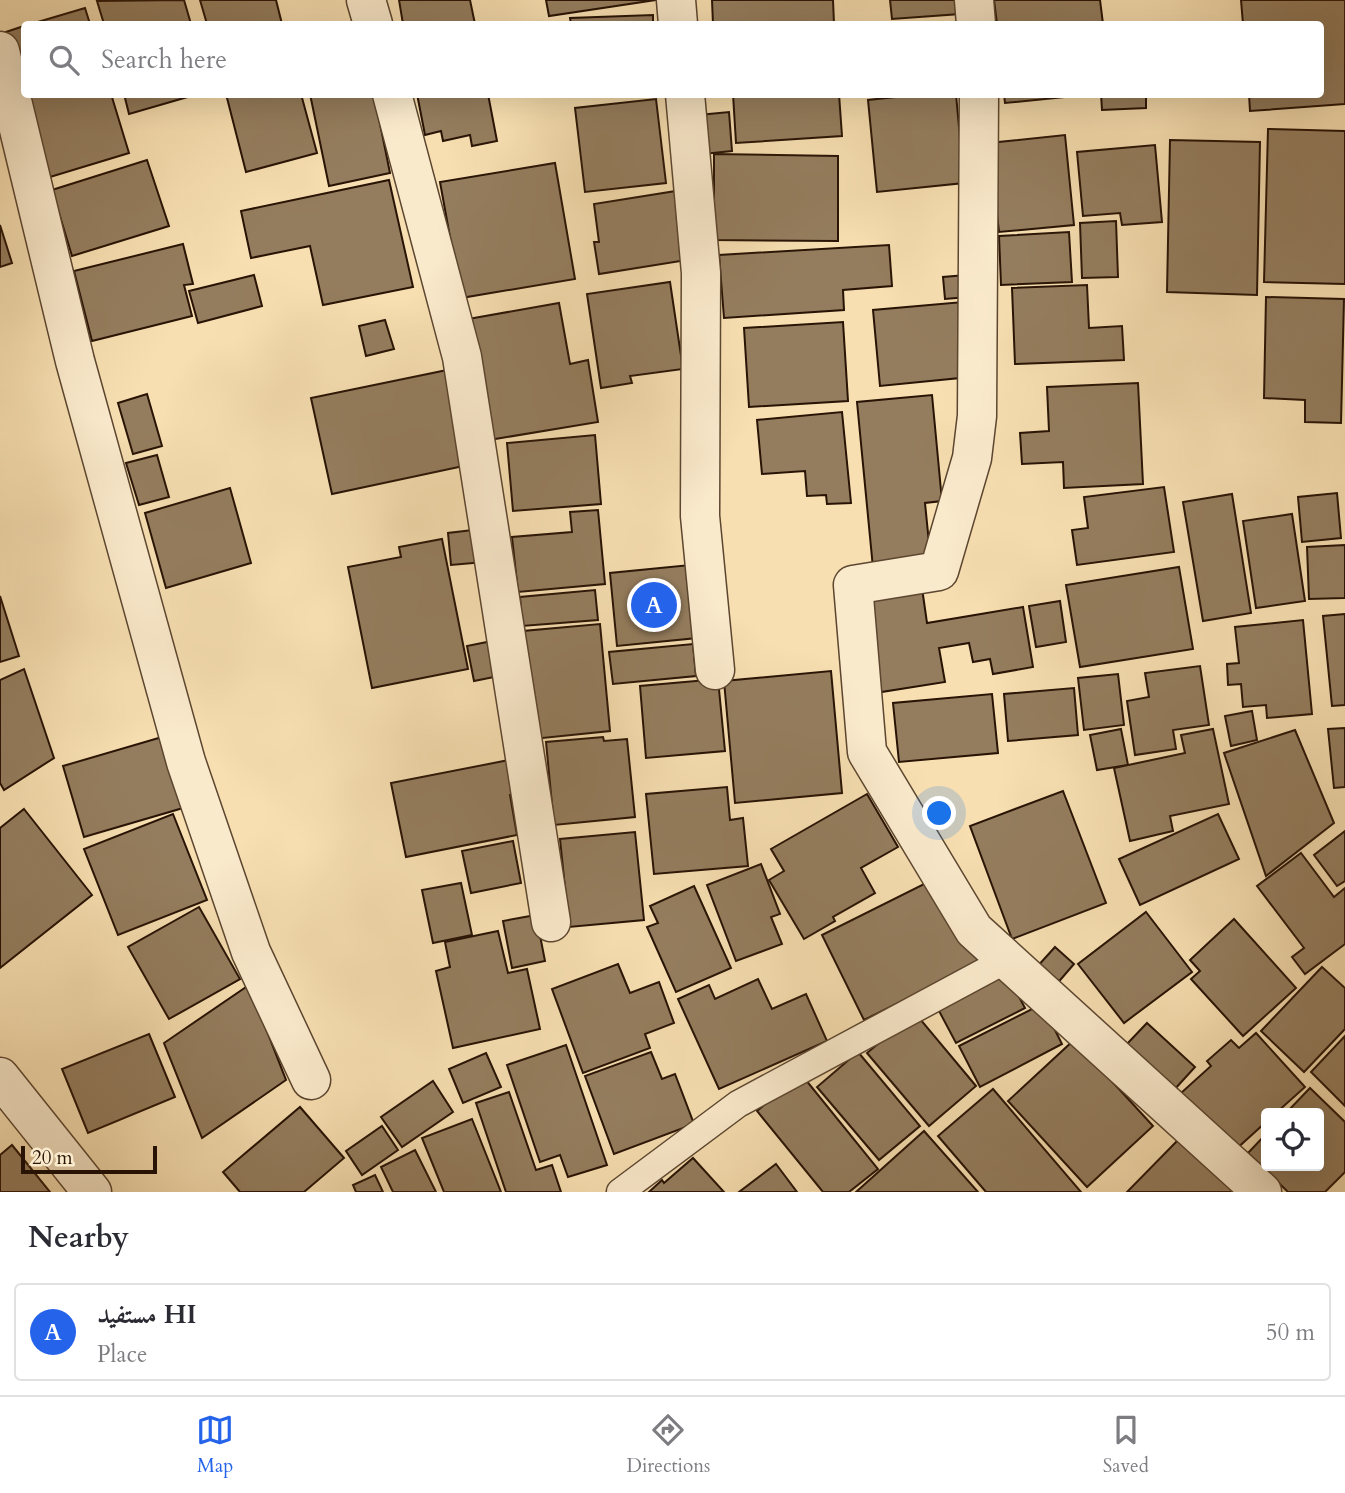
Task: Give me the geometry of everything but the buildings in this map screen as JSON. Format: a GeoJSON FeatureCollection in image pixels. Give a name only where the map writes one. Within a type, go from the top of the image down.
{"type":"FeatureCollection","features":[{"type":"Feature","properties":{"kind":"street"},"geometry":{"type":"LineString","coordinates":[[366,0],[372,21]]}},
{"type":"Feature","properties":{"kind":"street"},"geometry":{"type":"LineString","coordinates":[[676,0],[678,21]]}},
{"type":"Feature","properties":{"kind":"street"},"geometry":{"type":"LineString","coordinates":[[974,0],[976,21]]}},
{"type":"Feature","properties":{"kind":"street"},"geometry":{"type":"LineString","coordinates":[[0,51],[75,361],[186,762],[251,952],[311,1080]]}},
{"type":"Feature","properties":{"kind":"street"},"geometry":{"type":"LineString","coordinates":[[392,98],[462,358],[551,922]]}},
{"type":"Feature","properties":{"kind":"street"},"geometry":{"type":"LineString","coordinates":[[685,98],[701,273],[700,516],[715,670]]}},
{"type":"Feature","properties":{"kind":"street"},"geometry":{"type":"LineString","coordinates":[[979,98],[977,416],[972,458],[939,571],[853,585],[867,752],[974,930],[1262,1192]]}},
{"type":"Feature","properties":{"kind":"street"},"geometry":{"type":"LineString","coordinates":[[0,1077],[93,1192]]}},
{"type":"Feature","properties":{"kind":"lane"},"geometry":{"type":"LineString","coordinates":[[620,1192],[738,1104],[1006,960]]}},
{"type":"Feature","properties":{"kind":"place","name":"مستفيد HI"},"geometry":{"type":"Point","coordinates":[654,605]}}]}
